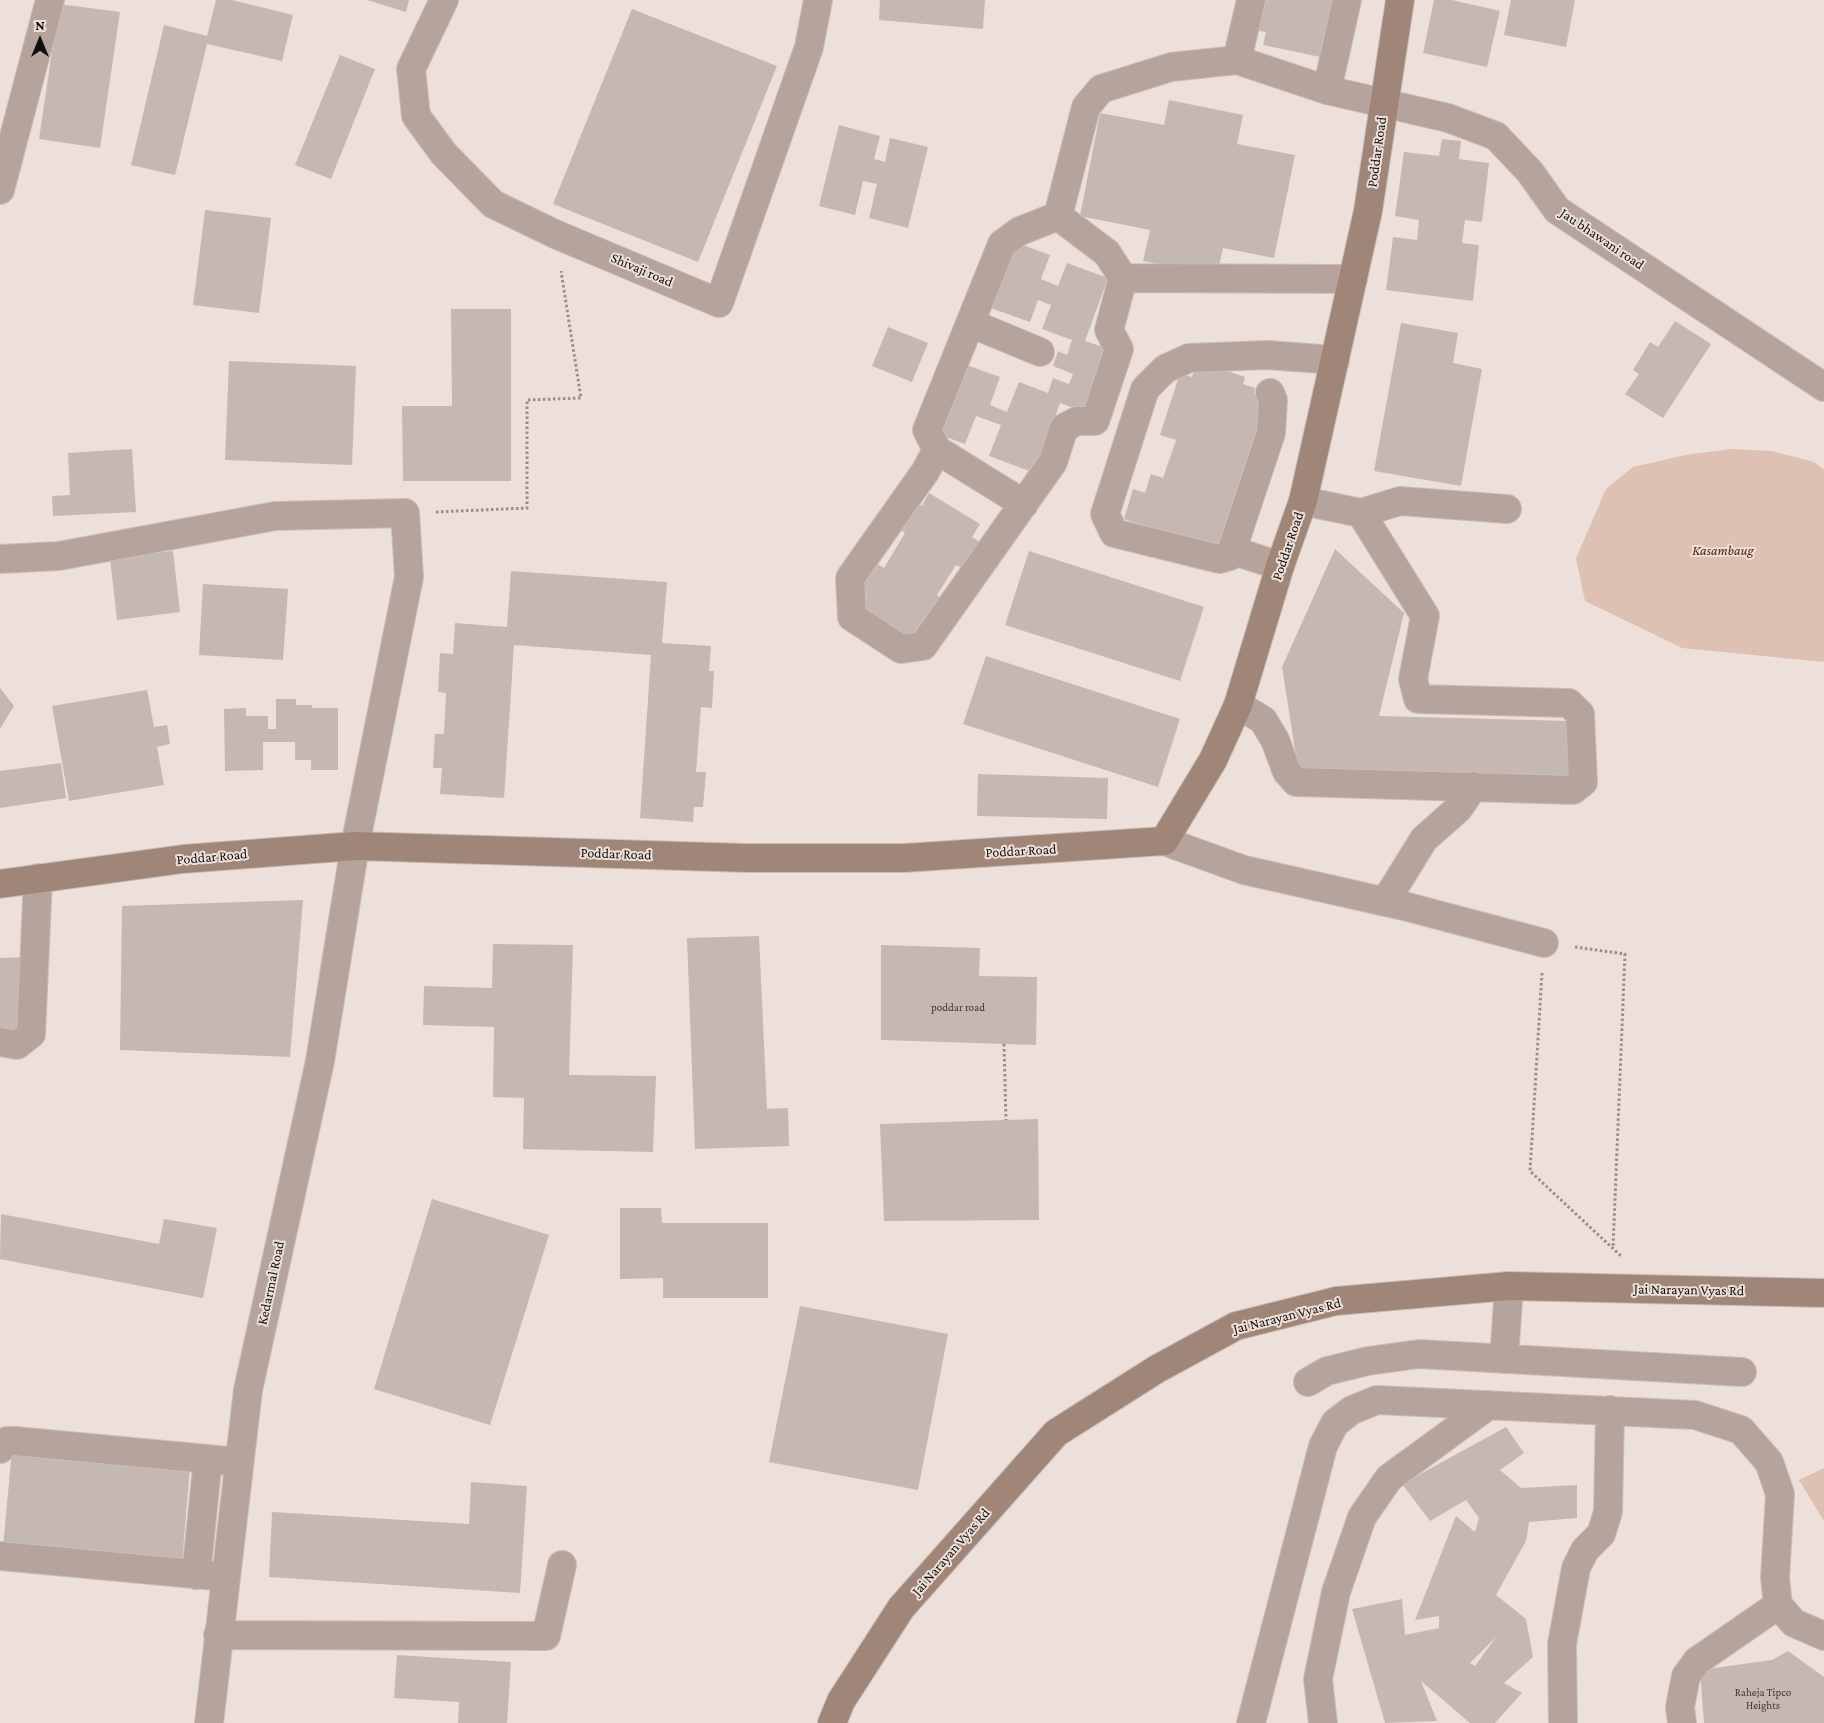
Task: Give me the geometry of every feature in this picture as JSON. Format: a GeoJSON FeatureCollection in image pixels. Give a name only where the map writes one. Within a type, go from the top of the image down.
{"type":"FeatureCollection","features":[{"type":"Feature","properties":{"kind":"street"},"geometry":{"type":"LineString","coordinates":[[0,190],[50,0]]}},
{"type":"Feature","properties":{"kind":"street","name":"Shivaji road"},"geometry":{"type":"LineString","coordinates":[[444,0],[411,69],[416,116],[444,154],[493,204],[555,234],[719,303],[809,47],[818,0]]}},
{"type":"Feature","properties":{"kind":"street"},"geometry":{"type":"LineString","coordinates":[[1058,216],[1086,107],[1101,90],[1172,67],[1237,60],[1251,0]]}},
{"type":"Feature","properties":{"kind":"street"},"geometry":{"type":"LineString","coordinates":[[1328,90],[1347,0]]}},
{"type":"Feature","properties":{"kind":"street","name":"Poddar Road"},"geometry":{"type":"LineString","coordinates":[[0,884],[183,859],[355,846],[747,858],[904,858],[1164,840],[1213,760],[1238,705],[1280,566],[1303,501],[1368,211],[1400,0]]}},
{"type":"Feature","properties":{"kind":"street","name":"Jau bhawani road"},"geometry":{"type":"LineString","coordinates":[[1237,60],[1328,90],[1448,118],[1496,136],[1530,172],[1557,210],[1824,387]]}},
{"type":"Feature","properties":{"kind":"street"},"geometry":{"type":"LineString","coordinates":[[937,450],[925,472],[850,578],[852,617],[901,650],[923,646],[1053,462],[1064,428],[1077,421],[1095,421],[1119,349],[1109,330],[1123,278],[1107,253],[1058,216]]}},
{"type":"Feature","properties":{"kind":"street"},"geometry":{"type":"LineString","coordinates":[[1024,504],[937,450],[927,430],[1002,244],[1020,231],[1058,216]]}},
{"type":"Feature","properties":{"kind":"street"},"geometry":{"type":"LineString","coordinates":[[1123,278],[1353,279]]}},
{"type":"Feature","properties":{"kind":"street"},"geometry":{"type":"LineString","coordinates":[[970,323],[1040,352]]}},
{"type":"Feature","properties":{"kind":"street"},"geometry":{"type":"LineString","coordinates":[[1104,542],[1226,570],[1234,566],[1240,553],[1280,429],[1283,357]]}},
{"type":"Feature","properties":{"kind":"street"},"geometry":{"type":"LineString","coordinates":[[1270,393],[1273,400],[1271,433],[1230,556],[1219,559],[1114,533],[1105,514],[1145,389],[1165,369],[1189,358],[1283,357],[1334,360]]}},
{"type":"Feature","properties":{"kind":"street"},"geometry":{"type":"LineString","coordinates":[[1303,501],[1361,513],[1400,501],[1507,509]]}},
{"type":"Feature","properties":{"kind":"street"},"geometry":{"type":"LineString","coordinates":[[0,559],[59,556],[275,516],[404,513]]}},
{"type":"Feature","properties":{"kind":"street","name":"Kedarmal Road"},"geometry":{"type":"LineString","coordinates":[[209,1723],[248,1390],[320,1061],[355,846],[410,577],[404,513]]}},
{"type":"Feature","properties":{"kind":"street"},"geometry":{"type":"LineString","coordinates":[[1238,705],[1263,720],[1275,740],[1287,772],[1296,782],[1573,790],[1583,782],[1580,714],[1569,703],[1418,699],[1413,679],[1425,616],[1361,513]]}},
{"type":"Feature","properties":{"kind":"street"},"geometry":{"type":"LineString","coordinates":[[1240,553],[1280,566]]}},
{"type":"Feature","properties":{"kind":"street"},"geometry":{"type":"LineString","coordinates":[[1385,902],[1424,839],[1458,808],[1474,786]]}},
{"type":"Feature","properties":{"kind":"street"},"geometry":{"type":"LineString","coordinates":[[1164,840],[1244,870],[1385,902],[1544,943]]}},
{"type":"Feature","properties":{"kind":"street"},"geometry":{"type":"LineString","coordinates":[[0,1042],[17,1045],[31,1034],[38,878]]}},
{"type":"Feature","properties":{"kind":"street"},"geometry":{"type":"LineString","coordinates":[[1504,1359],[1509,1286]]}},
{"type":"Feature","properties":{"kind":"street","name":"Jai Narayan Vyas Rd"},"geometry":{"type":"LineString","coordinates":[[832,1723],[841,1702],[901,1608],[1056,1433],[1157,1368],[1236,1326],[1336,1301],[1509,1286],[1824,1293]]}},
{"type":"Feature","properties":{"kind":"street"},"geometry":{"type":"LineString","coordinates":[[1308,1382],[1328,1371],[1368,1361],[1419,1354],[1742,1372]]}},
{"type":"Feature","properties":{"kind":"street"},"geometry":{"type":"LineString","coordinates":[[1251,1723],[1323,1446],[1335,1423],[1352,1410],[1378,1400],[1610,1410],[1695,1416],[1740,1430],[1769,1462],[1780,1494],[1775,1578],[1778,1605],[1794,1623],[1824,1636]]}},
{"type":"Feature","properties":{"kind":"street"},"geometry":{"type":"LineString","coordinates":[[1323,1723],[1318,1679],[1336,1592],[1362,1517],[1389,1478],[1489,1405]]}},
{"type":"Feature","properties":{"kind":"street"},"geometry":{"type":"LineString","coordinates":[[1563,1723],[1562,1644],[1576,1568],[1585,1550],[1601,1534],[1608,1512],[1610,1410]]}},
{"type":"Feature","properties":{"kind":"street"},"geometry":{"type":"LineString","coordinates":[[0,1449],[7,1441],[15,1441],[239,1462]]}},
{"type":"Feature","properties":{"kind":"street"},"geometry":{"type":"LineString","coordinates":[[196,1575],[208,1459]]}},
{"type":"Feature","properties":{"kind":"street"},"geometry":{"type":"LineString","coordinates":[[202,1517],[233,1521]]}},
{"type":"Feature","properties":{"kind":"street"},"geometry":{"type":"LineString","coordinates":[[0,1556],[226,1577]]}},
{"type":"Feature","properties":{"kind":"street"},"geometry":{"type":"LineString","coordinates":[[218,1634],[546,1636],[562,1565]]}},
{"type":"Feature","properties":{"kind":"street"},"geometry":{"type":"LineString","coordinates":[[1682,1723],[1680,1707],[1686,1676],[1696,1661],[1778,1605]]}},
{"type":"Feature","properties":{"kind":"path"},"geometry":{"type":"LineString","coordinates":[[404,513],[527,508],[527,400],[581,398],[555,234]]}},
{"type":"Feature","properties":{"kind":"path"},"geometry":{"type":"LineString","coordinates":[[1613,1248],[1625,954],[1544,943],[1530,1171],[1657,1290]]}},
{"type":"Feature","properties":{"kind":"path"},"geometry":{"type":"LineString","coordinates":[[1004,1044],[1006,1120]]}},
{"type":"Feature","properties":{"kind":"green space","name":"Kasambaug"},"geometry":{"type":"Polygon","coordinates":[[[1731,449],[1772,451],[1814,462],[1824,470],[1824,662],[1682,648],[1585,601],[1576,558],[1606,489],[1633,467],[1685,455],[1731,449]]]}},
{"type":"Feature","properties":{"kind":"green space"},"geometry":{"type":"Polygon","coordinates":[[[1824,1468],[1824,1521],[1799,1480],[1824,1468]]]}},
{"type":"Feature","properties":{"kind":"building"},"geometry":{"type":"Polygon","coordinates":[[[216,0],[232,0],[293,15],[282,61],[207,44],[175,175],[131,165],[164,25],[207,36],[216,0]]]}},
{"type":"Feature","properties":{"kind":"building"},"geometry":{"type":"Polygon","coordinates":[[[367,0],[409,0],[406,12],[367,0]]]}},
{"type":"Feature","properties":{"kind":"building"},"geometry":{"type":"Polygon","coordinates":[[[880,0],[985,0],[983,29],[879,20],[880,0]]]}},
{"type":"Feature","properties":{"kind":"building"},"geometry":{"type":"Polygon","coordinates":[[[1260,0],[1338,0],[1325,58],[1263,45],[1266,32],[1254,30],[1260,0]]]}},
{"type":"Feature","properties":{"kind":"building"},"geometry":{"type":"Polygon","coordinates":[[[1434,0],[1452,0],[1500,11],[1487,67],[1423,53],[1434,0]]]}},
{"type":"Feature","properties":{"kind":"building"},"geometry":{"type":"Polygon","coordinates":[[[1511,0],[1575,0],[1566,47],[1504,35],[1511,0]]]}},
{"type":"Feature","properties":{"kind":"building"},"geometry":{"type":"Polygon","coordinates":[[[59,4],[120,12],[100,148],[39,139],[59,4]]]}},
{"type":"Feature","properties":{"kind":"building"},"geometry":{"type":"Polygon","coordinates":[[[632,9],[777,66],[698,262],[553,204],[632,9]]]}},
{"type":"Feature","properties":{"kind":"building"},"geometry":{"type":"Polygon","coordinates":[[[340,55],[375,69],[331,179],[295,165],[340,55]]]}},
{"type":"Feature","properties":{"kind":"building"},"geometry":{"type":"Polygon","coordinates":[[[1169,100],[1243,115],[1237,144],[1295,155],[1274,258],[1223,248],[1217,275],[1143,261],[1150,230],[1080,216],[1100,113],[1164,125],[1169,100]]]}},
{"type":"Feature","properties":{"kind":"building"},"geometry":{"type":"Polygon","coordinates":[[[839,125],[880,136],[874,159],[885,162],[890,138],[928,147],[908,228],[869,218],[877,184],[863,181],[855,215],[819,206],[839,125]]]}},
{"type":"Feature","properties":{"kind":"building"},"geometry":{"type":"Polygon","coordinates":[[[1442,139],[1461,141],[1459,159],[1489,163],[1482,222],[1465,220],[1462,243],[1479,245],[1473,301],[1386,290],[1393,237],[1417,240],[1419,220],[1395,216],[1404,152],[1439,156],[1442,139]]]}},
{"type":"Feature","properties":{"kind":"building"},"geometry":{"type":"Polygon","coordinates":[[[205,210],[271,218],[259,313],[193,305],[205,210]]]}},
{"type":"Feature","properties":{"kind":"building"},"geometry":{"type":"Polygon","coordinates":[[[1012,241],[1050,255],[1041,279],[1058,286],[1067,263],[1108,278],[1085,341],[1112,350],[1088,413],[1060,403],[1035,473],[989,456],[1001,425],[976,416],[965,444],[935,433],[961,363],[1000,377],[990,405],[1007,412],[1019,382],[1048,393],[1053,378],[1069,384],[1073,374],[1053,366],[1058,351],[1067,355],[1072,340],[1042,329],[1051,305],[1038,300],[1030,322],[988,307],[1012,241]]]}},
{"type":"Feature","properties":{"kind":"building"},"geometry":{"type":"Polygon","coordinates":[[[451,309],[511,309],[511,481],[403,481],[402,406],[452,406],[451,309]]]}},
{"type":"Feature","properties":{"kind":"building"},"geometry":{"type":"Polygon","coordinates":[[[1675,321],[1711,344],[1663,418],[1625,394],[1639,374],[1633,370],[1650,342],[1658,347],[1675,321]]]}},
{"type":"Feature","properties":{"kind":"building"},"geometry":{"type":"Polygon","coordinates":[[[1401,323],[1458,333],[1453,363],[1482,369],[1461,486],[1374,471],[1401,323]]]}},
{"type":"Feature","properties":{"kind":"building"},"geometry":{"type":"Polygon","coordinates":[[[888,327],[928,343],[912,382],[872,366],[888,327]]]}},
{"type":"Feature","properties":{"kind":"building"},"geometry":{"type":"Polygon","coordinates":[[[229,361],[356,366],[352,465],[225,460],[229,361]]]}},
{"type":"Feature","properties":{"kind":"building"},"geometry":{"type":"Polygon","coordinates":[[[1197,361],[1245,377],[1243,384],[1255,388],[1254,394],[1261,396],[1257,406],[1265,409],[1226,552],[1124,519],[1133,489],[1145,493],[1151,474],[1163,478],[1176,440],[1160,435],[1180,373],[1192,377],[1197,361]]]}},
{"type":"Feature","properties":{"kind":"building"},"geometry":{"type":"Polygon","coordinates":[[[132,449],[136,512],[53,516],[52,496],[70,495],[68,453],[132,449]]]}},
{"type":"Feature","properties":{"kind":"building"},"geometry":{"type":"Polygon","coordinates":[[[929,493],[980,524],[972,537],[983,544],[967,571],[956,565],[937,595],[947,601],[927,634],[917,628],[911,639],[860,609],[867,598],[858,593],[876,563],[884,568],[905,533],[900,530],[917,502],[922,506],[929,493]]]}},
{"type":"Feature","properties":{"kind":"building"},"geometry":{"type":"Polygon","coordinates":[[[1335,549],[1404,613],[1379,716],[1569,721],[1573,778],[1299,775],[1282,667],[1335,549]]]}},
{"type":"Feature","properties":{"kind":"building"},"geometry":{"type":"Polygon","coordinates":[[[173,551],[180,612],[117,620],[110,558],[173,551]]]}},
{"type":"Feature","properties":{"kind":"building"},"geometry":{"type":"Polygon","coordinates":[[[1029,551],[1204,607],[1180,681],[1005,625],[1029,551]]]}},
{"type":"Feature","properties":{"kind":"building"},"geometry":{"type":"Polygon","coordinates":[[[511,571],[667,582],[662,643],[711,646],[709,671],[714,671],[712,708],[701,707],[696,772],[706,772],[703,807],[694,807],[693,822],[640,818],[651,655],[514,645],[504,798],[440,794],[442,768],[433,768],[435,734],[444,734],[446,693],[438,692],[440,653],[453,654],[455,623],[507,627],[511,571]]]}},
{"type":"Feature","properties":{"kind":"building"},"geometry":{"type":"Polygon","coordinates":[[[203,584],[288,589],[283,660],[199,655],[203,584]]]}},
{"type":"Feature","properties":{"kind":"building"},"geometry":{"type":"Polygon","coordinates":[[[986,656],[1180,719],[1158,787],[963,724],[986,656]]]}},
{"type":"Feature","properties":{"kind":"building"},"geometry":{"type":"Polygon","coordinates":[[[0,688],[14,706],[0,729],[0,688]]]}},
{"type":"Feature","properties":{"kind":"building"},"geometry":{"type":"Polygon","coordinates":[[[147,690],[154,727],[167,725],[170,744],[157,747],[164,785],[69,801],[52,706],[147,690]]]}},
{"type":"Feature","properties":{"kind":"building"},"geometry":{"type":"Polygon","coordinates":[[[276,699],[296,699],[296,705],[312,705],[312,708],[338,708],[338,770],[311,770],[311,760],[295,760],[295,742],[263,742],[263,770],[225,771],[224,709],[246,708],[246,716],[268,716],[268,729],[276,729],[276,699]]]}},
{"type":"Feature","properties":{"kind":"building"},"geometry":{"type":"Polygon","coordinates":[[[61,763],[66,798],[0,808],[0,771],[61,763]]]}},
{"type":"Feature","properties":{"kind":"building"},"geometry":{"type":"Polygon","coordinates":[[[978,774],[1108,778],[1107,819],[977,816],[978,774]]]}},
{"type":"Feature","properties":{"kind":"building"},"geometry":{"type":"Polygon","coordinates":[[[303,900],[290,1057],[120,1050],[122,906],[303,900]]]}},
{"type":"Feature","properties":{"kind":"building"},"geometry":{"type":"Polygon","coordinates":[[[759,936],[767,1109],[788,1108],[789,1146],[695,1149],[687,938],[759,936]]]}},
{"type":"Feature","properties":{"kind":"building"},"geometry":{"type":"Polygon","coordinates":[[[493,944],[573,945],[569,1075],[656,1076],[653,1152],[523,1149],[524,1098],[493,1097],[494,1027],[423,1025],[424,986],[492,988],[493,944]]]}},
{"type":"Feature","properties":{"kind":"building"},"geometry":{"type":"Polygon","coordinates":[[[881,945],[980,948],[979,976],[1037,977],[1036,1045],[881,1040],[881,945]]]}},
{"type":"Feature","properties":{"kind":"building"},"geometry":{"type":"Polygon","coordinates":[[[24,957],[16,1033],[0,1029],[0,958],[24,957]]]}},
{"type":"Feature","properties":{"kind":"building"},"geometry":{"type":"Polygon","coordinates":[[[1038,1119],[1039,1220],[884,1221],[880,1124],[1038,1119]]]}},
{"type":"Feature","properties":{"kind":"building"},"geometry":{"type":"Polygon","coordinates":[[[432,1199],[549,1235],[490,1425],[374,1389],[432,1199]]]}},
{"type":"Feature","properties":{"kind":"building"},"geometry":{"type":"Polygon","coordinates":[[[620,1208],[661,1208],[662,1223],[768,1223],[768,1298],[663,1298],[663,1278],[620,1279],[620,1208]]]}},
{"type":"Feature","properties":{"kind":"building"},"geometry":{"type":"Polygon","coordinates":[[[1,1214],[159,1244],[164,1219],[217,1228],[203,1298],[0,1259],[1,1214]]]}},
{"type":"Feature","properties":{"kind":"building"},"geometry":{"type":"Polygon","coordinates":[[[800,1306],[948,1334],[918,1490],[769,1462],[800,1306]]]}},
{"type":"Feature","properties":{"kind":"building"},"geometry":{"type":"Polygon","coordinates":[[[1506,1427],[1524,1453],[1500,1470],[1521,1488],[1577,1485],[1577,1518],[1529,1522],[1526,1541],[1496,1595],[1526,1619],[1533,1657],[1504,1683],[1522,1693],[1495,1723],[1470,1723],[1421,1681],[1437,1721],[1385,1723],[1352,1609],[1402,1599],[1405,1635],[1439,1628],[1439,1616],[1415,1620],[1456,1516],[1475,1532],[1479,1518],[1466,1500],[1430,1521],[1402,1484],[1506,1427]],[[1496,1637],[1470,1663],[1475,1666],[1496,1637]]]}},
{"type":"Feature","properties":{"kind":"building"},"geometry":{"type":"Polygon","coordinates":[[[12,1450],[190,1466],[182,1563],[3,1547],[12,1450]]]}},
{"type":"Feature","properties":{"kind":"building"},"geometry":{"type":"Polygon","coordinates":[[[471,1482],[527,1486],[520,1593],[269,1577],[272,1512],[469,1524],[471,1482]]]}},
{"type":"Feature","properties":{"kind":"building"},"geometry":{"type":"Polygon","coordinates":[[[1788,1651],[1824,1677],[1824,1723],[1704,1723],[1700,1670],[1772,1660],[1788,1651]]]}},
{"type":"Feature","properties":{"kind":"building"},"geometry":{"type":"Polygon","coordinates":[[[397,1655],[511,1662],[507,1723],[458,1723],[459,1702],[394,1698],[397,1655]]]}}]}
